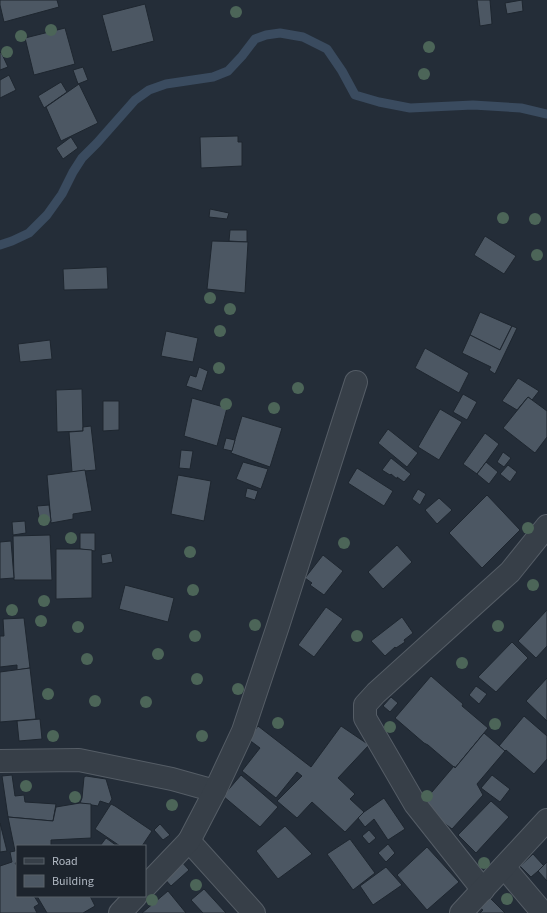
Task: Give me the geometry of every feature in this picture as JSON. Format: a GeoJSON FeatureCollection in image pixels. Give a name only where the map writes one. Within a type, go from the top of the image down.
{"type":"FeatureCollection","features":[{"type":"Feature","properties":{"kind":"street"},"geometry":{"type":"LineString","coordinates":[[146,885],[189,841],[215,791],[243,731],[356,382]]}},
{"type":"Feature","properties":{"kind":"street"},"geometry":{"type":"LineString","coordinates":[[483,890],[415,804],[365,718],[365,705],[376,693],[510,572],[547,526]]}},
{"type":"Feature","properties":{"kind":"street"},"geometry":{"type":"LineString","coordinates":[[0,761],[79,760],[172,779],[215,791]]}},
{"type":"Feature","properties":{"kind":"street"},"geometry":{"type":"LineString","coordinates":[[461,913],[547,820]]}},
{"type":"Feature","properties":{"kind":"street"},"geometry":{"type":"LineString","coordinates":[[189,841],[254,913]]}},
{"type":"Feature","properties":{"kind":"street"},"geometry":{"type":"LineString","coordinates":[[504,867],[543,913]]}},
{"type":"Feature","properties":{"kind":"street"},"geometry":{"type":"LineString","coordinates":[[120,913],[135,897]]}},
{"type":"Feature","properties":{"kind":"building"},"geometry":{"type":"Polygon","coordinates":[[[0,0],[57,0],[59,7],[4,22],[0,0]]]}},
{"type":"Feature","properties":{"kind":"building"},"geometry":{"type":"Polygon","coordinates":[[[477,0],[490,0],[492,24],[480,26],[477,0]]]}},
{"type":"Feature","properties":{"kind":"building"},"geometry":{"type":"Polygon","coordinates":[[[522,0],[523,11],[507,14],[505,3],[522,0]]]}},
{"type":"Feature","properties":{"kind":"building"},"geometry":{"type":"Polygon","coordinates":[[[145,4],[154,41],[112,52],[102,15],[145,4]]]}},
{"type":"Feature","properties":{"kind":"building"},"geometry":{"type":"Polygon","coordinates":[[[65,28],[75,64],[34,75],[25,38],[65,28]]]}},
{"type":"Feature","properties":{"kind":"building"},"geometry":{"type":"Polygon","coordinates":[[[1,52],[8,67],[0,70],[0,53],[1,52]]]}},
{"type":"Feature","properties":{"kind":"building"},"geometry":{"type":"Polygon","coordinates":[[[83,67],[88,80],[78,84],[73,70],[83,67]]]}},
{"type":"Feature","properties":{"kind":"building"},"geometry":{"type":"Polygon","coordinates":[[[9,75],[16,90],[0,98],[0,80],[9,75]]]}},
{"type":"Feature","properties":{"kind":"building"},"geometry":{"type":"Polygon","coordinates":[[[61,82],[67,92],[44,108],[38,96],[61,82]]]}},
{"type":"Feature","properties":{"kind":"building"},"geometry":{"type":"Polygon","coordinates":[[[79,84],[98,123],[61,141],[46,107],[79,84]]]}},
{"type":"Feature","properties":{"kind":"building"},"geometry":{"type":"Polygon","coordinates":[[[238,136],[238,142],[242,142],[242,166],[201,168],[200,137],[238,136]]]}},
{"type":"Feature","properties":{"kind":"building"},"geometry":{"type":"Polygon","coordinates":[[[71,137],[78,148],[63,159],[56,148],[71,137]]]}},
{"type":"Feature","properties":{"kind":"building"},"geometry":{"type":"Polygon","coordinates":[[[210,209],[229,213],[227,219],[209,217],[210,209]]]}},
{"type":"Feature","properties":{"kind":"building"},"geometry":{"type":"Polygon","coordinates":[[[230,230],[247,230],[247,242],[229,241],[230,230]]]}},
{"type":"Feature","properties":{"kind":"building"},"geometry":{"type":"Polygon","coordinates":[[[485,236],[516,256],[504,274],[474,255],[485,236]]]}},
{"type":"Feature","properties":{"kind":"building"},"geometry":{"type":"Polygon","coordinates":[[[212,241],[248,242],[245,293],[207,289],[212,241]]]}},
{"type":"Feature","properties":{"kind":"building"},"geometry":{"type":"Polygon","coordinates":[[[107,267],[108,289],[64,290],[63,269],[107,267]]]}},
{"type":"Feature","properties":{"kind":"building"},"geometry":{"type":"Polygon","coordinates":[[[480,312],[512,326],[500,350],[470,335],[480,312]]]}},
{"type":"Feature","properties":{"kind":"building"},"geometry":{"type":"Polygon","coordinates":[[[512,326],[517,328],[495,374],[489,370],[491,367],[462,353],[470,335],[500,350],[512,326]]]}},
{"type":"Feature","properties":{"kind":"building"},"geometry":{"type":"Polygon","coordinates":[[[166,331],[198,338],[193,362],[161,356],[166,331]]]}},
{"type":"Feature","properties":{"kind":"building"},"geometry":{"type":"Polygon","coordinates":[[[50,340],[52,359],[20,362],[18,344],[50,340]]]}},
{"type":"Feature","properties":{"kind":"building"},"geometry":{"type":"Polygon","coordinates":[[[425,348],[469,373],[459,393],[415,368],[425,348]]]}},
{"type":"Feature","properties":{"kind":"building"},"geometry":{"type":"Polygon","coordinates":[[[199,367],[208,371],[202,391],[186,386],[190,375],[196,377],[199,367]]]}},
{"type":"Feature","properties":{"kind":"building"},"geometry":{"type":"Polygon","coordinates":[[[518,378],[539,391],[532,400],[528,397],[517,410],[502,401],[518,378]]]}},
{"type":"Feature","properties":{"kind":"building"},"geometry":{"type":"Polygon","coordinates":[[[82,389],[83,431],[57,432],[56,390],[82,389]]]}},
{"type":"Feature","properties":{"kind":"building"},"geometry":{"type":"Polygon","coordinates":[[[463,394],[477,402],[467,420],[453,412],[463,394]]]}},
{"type":"Feature","properties":{"kind":"building"},"geometry":{"type":"Polygon","coordinates":[[[528,397],[547,411],[547,437],[535,453],[503,428],[528,397]]]}},
{"type":"Feature","properties":{"kind":"building"},"geometry":{"type":"Polygon","coordinates":[[[192,398],[227,408],[217,446],[184,436],[192,398]]]}},
{"type":"Feature","properties":{"kind":"building"},"geometry":{"type":"Polygon","coordinates":[[[103,401],[119,401],[119,430],[103,431],[103,401]]]}},
{"type":"Feature","properties":{"kind":"building"},"geometry":{"type":"Polygon","coordinates":[[[440,409],[462,422],[439,460],[418,447],[440,409]]]}},
{"type":"Feature","properties":{"kind":"building"},"geometry":{"type":"Polygon","coordinates":[[[242,416],[282,428],[270,467],[231,453],[242,416]]]}},
{"type":"Feature","properties":{"kind":"building"},"geometry":{"type":"Polygon","coordinates":[[[91,426],[96,470],[72,472],[69,432],[83,431],[83,427],[91,426]]]}},
{"type":"Feature","properties":{"kind":"building"},"geometry":{"type":"Polygon","coordinates":[[[388,429],[418,453],[407,467],[378,443],[388,429]]]}},
{"type":"Feature","properties":{"kind":"building"},"geometry":{"type":"Polygon","coordinates":[[[485,433],[499,444],[477,474],[463,464],[485,433]]]}},
{"type":"Feature","properties":{"kind":"building"},"geometry":{"type":"Polygon","coordinates":[[[226,438],[235,440],[232,451],[223,449],[226,438]]]}},
{"type":"Feature","properties":{"kind":"building"},"geometry":{"type":"Polygon","coordinates":[[[181,450],[193,451],[190,469],[179,468],[181,450]]]}},
{"type":"Feature","properties":{"kind":"building"},"geometry":{"type":"Polygon","coordinates":[[[503,452],[511,458],[504,467],[497,462],[503,452]]]}},
{"type":"Feature","properties":{"kind":"building"},"geometry":{"type":"Polygon","coordinates":[[[391,458],[411,474],[404,482],[382,470],[391,458]]]}},
{"type":"Feature","properties":{"kind":"building"},"geometry":{"type":"Polygon","coordinates":[[[243,462],[268,469],[261,489],[236,479],[243,462]]]}},
{"type":"Feature","properties":{"kind":"building"},"geometry":{"type":"Polygon","coordinates":[[[486,462],[498,472],[489,484],[477,474],[486,462]]]}},
{"type":"Feature","properties":{"kind":"building"},"geometry":{"type":"Polygon","coordinates":[[[508,465],[517,472],[510,482],[500,474],[508,465]]]}},
{"type":"Feature","properties":{"kind":"building"},"geometry":{"type":"Polygon","coordinates":[[[357,468],[393,491],[384,506],[348,483],[357,468]]]}},
{"type":"Feature","properties":{"kind":"building"},"geometry":{"type":"Polygon","coordinates":[[[85,470],[92,511],[73,514],[73,519],[51,523],[47,475],[85,470]]]}},
{"type":"Feature","properties":{"kind":"building"},"geometry":{"type":"Polygon","coordinates":[[[178,475],[211,481],[204,521],[171,514],[178,475]]]}},
{"type":"Feature","properties":{"kind":"building"},"geometry":{"type":"Polygon","coordinates":[[[247,488],[258,491],[255,500],[245,497],[247,488]]]}},
{"type":"Feature","properties":{"kind":"building"},"geometry":{"type":"Polygon","coordinates":[[[418,489],[426,494],[420,505],[412,499],[418,489]]]}},
{"type":"Feature","properties":{"kind":"building"},"geometry":{"type":"Polygon","coordinates":[[[487,495],[520,530],[482,568],[449,533],[487,495]]]}},
{"type":"Feature","properties":{"kind":"building"},"geometry":{"type":"Polygon","coordinates":[[[439,498],[452,510],[437,524],[425,510],[439,498]]]}},
{"type":"Feature","properties":{"kind":"building"},"geometry":{"type":"Polygon","coordinates":[[[49,505],[51,521],[40,522],[37,506],[49,505]]]}},
{"type":"Feature","properties":{"kind":"building"},"geometry":{"type":"Polygon","coordinates":[[[25,521],[26,533],[13,535],[12,522],[25,521]]]}},
{"type":"Feature","properties":{"kind":"building"},"geometry":{"type":"Polygon","coordinates":[[[80,533],[95,533],[95,551],[80,549],[80,533]]]}},
{"type":"Feature","properties":{"kind":"building"},"geometry":{"type":"Polygon","coordinates":[[[50,535],[52,580],[14,580],[13,536],[50,535]]]}},
{"type":"Feature","properties":{"kind":"building"},"geometry":{"type":"Polygon","coordinates":[[[11,541],[14,578],[0,579],[0,542],[11,541]]]}},
{"type":"Feature","properties":{"kind":"building"},"geometry":{"type":"Polygon","coordinates":[[[397,545],[412,562],[383,589],[368,572],[397,545]]]}},
{"type":"Feature","properties":{"kind":"building"},"geometry":{"type":"Polygon","coordinates":[[[56,549],[92,550],[92,598],[56,599],[56,549]]]}},
{"type":"Feature","properties":{"kind":"building"},"geometry":{"type":"Polygon","coordinates":[[[111,553],[113,562],[102,564],[101,555],[111,553]]]}},
{"type":"Feature","properties":{"kind":"building"},"geometry":{"type":"Polygon","coordinates":[[[323,555],[343,571],[324,595],[310,585],[312,583],[305,578],[323,555]]]}},
{"type":"Feature","properties":{"kind":"building"},"geometry":{"type":"Polygon","coordinates":[[[125,585],[174,598],[168,622],[119,609],[125,585]]]}},
{"type":"Feature","properties":{"kind":"building"},"geometry":{"type":"Polygon","coordinates":[[[326,607],[343,619],[314,657],[298,645],[326,607]]]}},
{"type":"Feature","properties":{"kind":"building"},"geometry":{"type":"Polygon","coordinates":[[[547,610],[547,646],[536,658],[518,641],[547,610]]]}},
{"type":"Feature","properties":{"kind":"building"},"geometry":{"type":"Polygon","coordinates":[[[402,617],[413,633],[404,640],[405,642],[396,648],[395,647],[385,656],[371,641],[402,617]]]}},
{"type":"Feature","properties":{"kind":"building"},"geometry":{"type":"Polygon","coordinates":[[[24,618],[30,668],[17,670],[17,665],[0,667],[0,636],[4,636],[3,619],[24,618]]]}},
{"type":"Feature","properties":{"kind":"building"},"geometry":{"type":"Polygon","coordinates":[[[512,642],[528,658],[496,692],[478,677],[512,642]]]}},
{"type":"Feature","properties":{"kind":"building"},"geometry":{"type":"Polygon","coordinates":[[[30,668],[36,719],[0,722],[0,672],[30,668]]]}},
{"type":"Feature","properties":{"kind":"building"},"geometry":{"type":"Polygon","coordinates":[[[431,676],[463,704],[462,706],[488,728],[455,768],[395,718],[431,676]]]}},
{"type":"Feature","properties":{"kind":"building"},"geometry":{"type":"Polygon","coordinates":[[[547,678],[547,721],[526,701],[547,678]]]}},
{"type":"Feature","properties":{"kind":"building"},"geometry":{"type":"Polygon","coordinates":[[[476,686],[487,694],[479,704],[469,695],[476,686]]]}},
{"type":"Feature","properties":{"kind":"building"},"geometry":{"type":"Polygon","coordinates":[[[391,697],[398,703],[390,712],[383,706],[391,697]]]}},
{"type":"Feature","properties":{"kind":"building"},"geometry":{"type":"Polygon","coordinates":[[[524,716],[547,736],[547,759],[534,774],[506,750],[505,751],[499,746],[524,716]]]}},
{"type":"Feature","properties":{"kind":"building"},"geometry":{"type":"Polygon","coordinates":[[[40,719],[42,739],[19,741],[17,721],[40,719]]]}},
{"type":"Feature","properties":{"kind":"building"},"geometry":{"type":"Polygon","coordinates":[[[258,726],[311,767],[341,726],[369,745],[338,778],[355,794],[350,799],[364,812],[345,832],[312,802],[297,818],[277,801],[302,776],[297,772],[276,798],[242,771],[260,748],[248,739],[258,726]]]}},
{"type":"Feature","properties":{"kind":"building"},"geometry":{"type":"Polygon","coordinates":[[[484,733],[505,751],[477,784],[483,795],[452,829],[421,805],[454,766],[455,768],[484,733]]]}},
{"type":"Feature","properties":{"kind":"building"},"geometry":{"type":"Polygon","coordinates":[[[12,775],[15,796],[24,795],[25,802],[56,804],[53,821],[8,817],[2,776],[12,775]]]}},
{"type":"Feature","properties":{"kind":"building"},"geometry":{"type":"Polygon","coordinates":[[[241,775],[278,807],[260,827],[223,796],[241,775]]]}},
{"type":"Feature","properties":{"kind":"building"},"geometry":{"type":"Polygon","coordinates":[[[492,775],[510,789],[500,802],[481,788],[492,775]]]}},
{"type":"Feature","properties":{"kind":"building"},"geometry":{"type":"Polygon","coordinates":[[[84,777],[106,779],[112,799],[109,804],[100,801],[98,806],[80,803],[82,798],[84,777]]]}},
{"type":"Feature","properties":{"kind":"building"},"geometry":{"type":"Polygon","coordinates":[[[384,798],[405,829],[388,840],[374,819],[365,827],[358,818],[384,798]]]}},
{"type":"Feature","properties":{"kind":"building"},"geometry":{"type":"Polygon","coordinates":[[[491,801],[509,817],[476,853],[458,835],[491,801]]]}},
{"type":"Feature","properties":{"kind":"building"},"geometry":{"type":"Polygon","coordinates":[[[80,803],[91,804],[91,838],[51,840],[51,845],[16,845],[16,897],[35,897],[39,904],[34,907],[37,913],[0,913],[0,866],[12,862],[10,852],[15,851],[8,817],[53,821],[56,807],[80,803]]]}},
{"type":"Feature","properties":{"kind":"building"},"geometry":{"type":"Polygon","coordinates":[[[111,804],[152,831],[143,845],[119,845],[95,829],[111,804]]]}},
{"type":"Feature","properties":{"kind":"building"},"geometry":{"type":"Polygon","coordinates":[[[0,823],[7,851],[0,852],[0,823]]]}},
{"type":"Feature","properties":{"kind":"building"},"geometry":{"type":"Polygon","coordinates":[[[160,824],[170,835],[163,840],[154,830],[160,824]]]}},
{"type":"Feature","properties":{"kind":"building"},"geometry":{"type":"Polygon","coordinates":[[[285,826],[312,854],[278,879],[256,851],[285,826]]]}},
{"type":"Feature","properties":{"kind":"building"},"geometry":{"type":"Polygon","coordinates":[[[369,830],[376,838],[369,844],[362,836],[369,830]]]}},
{"type":"Feature","properties":{"kind":"building"},"geometry":{"type":"Polygon","coordinates":[[[106,838],[116,845],[101,845],[106,838]]]}},
{"type":"Feature","properties":{"kind":"building"},"geometry":{"type":"Polygon","coordinates":[[[350,839],[375,873],[353,890],[327,854],[350,839]]]}},
{"type":"Feature","properties":{"kind":"building"},"geometry":{"type":"Polygon","coordinates":[[[388,844],[395,853],[386,862],[378,853],[388,844]]]}},
{"type":"Feature","properties":{"kind":"building"},"geometry":{"type":"Polygon","coordinates":[[[427,847],[459,882],[427,910],[397,875],[427,847]]]}},
{"type":"Feature","properties":{"kind":"building"},"geometry":{"type":"Polygon","coordinates":[[[533,854],[544,866],[531,877],[520,866],[533,854]]]}},
{"type":"Feature","properties":{"kind":"building"},"geometry":{"type":"Polygon","coordinates":[[[180,860],[189,870],[171,886],[163,877],[180,860]]]}},
{"type":"Feature","properties":{"kind":"building"},"geometry":{"type":"Polygon","coordinates":[[[547,862],[547,881],[538,871],[547,862]]]}},
{"type":"Feature","properties":{"kind":"building"},"geometry":{"type":"Polygon","coordinates":[[[386,867],[402,885],[373,905],[360,886],[386,867]]]}},
{"type":"Feature","properties":{"kind":"building"},"geometry":{"type":"Polygon","coordinates":[[[204,889],[226,913],[203,913],[191,900],[204,889]]]}},
{"type":"Feature","properties":{"kind":"building"},"geometry":{"type":"Polygon","coordinates":[[[168,891],[186,913],[142,913],[168,891]]]}},
{"type":"Feature","properties":{"kind":"building"},"geometry":{"type":"Polygon","coordinates":[[[38,897],[90,897],[95,906],[83,913],[47,913],[38,897]]]}},
{"type":"Feature","properties":{"kind":"building"},"geometry":{"type":"Polygon","coordinates":[[[490,898],[505,913],[480,913],[483,910],[480,908],[490,898]]]}},
{"type":"Feature","properties":{"kind":"waterway"},"geometry":{"type":"LineString","coordinates":[[0,245],[29,233],[47,215],[62,194],[82,158],[135,100],[149,90],[166,84],[213,77],[228,71],[255,39],[266,35],[280,33],[303,37],[327,49],[342,71],[355,95],[379,102],[410,108],[473,105],[521,108],[547,114]]}}]}
